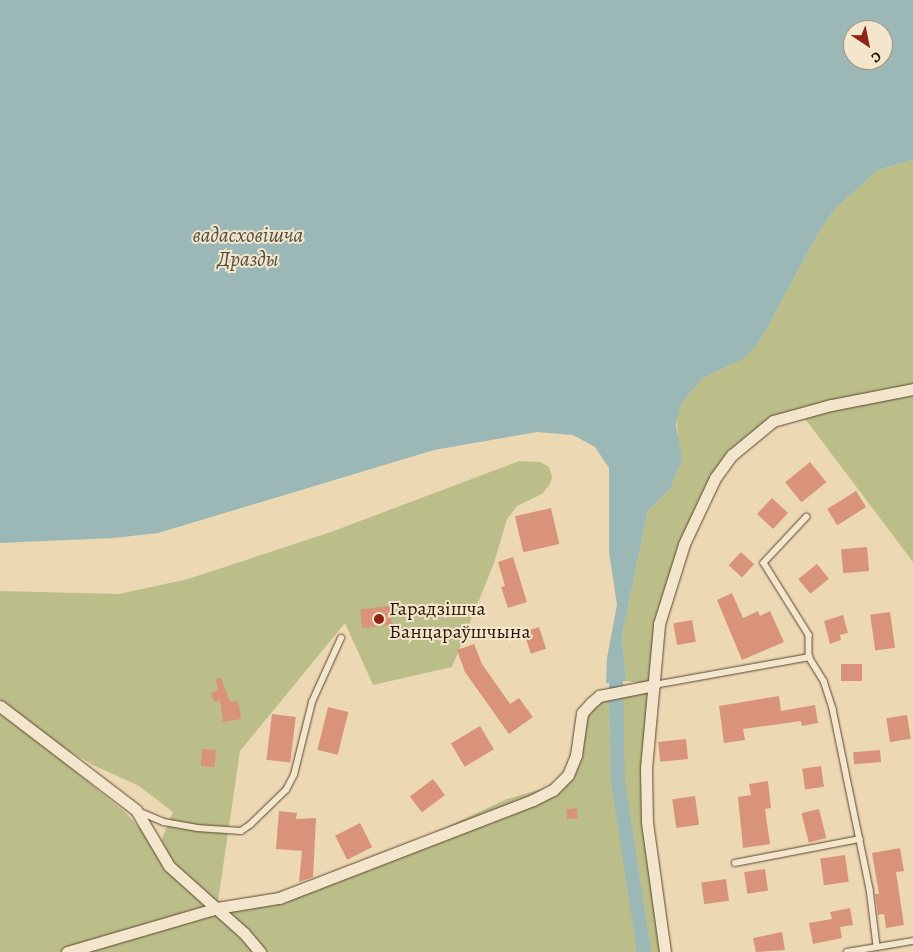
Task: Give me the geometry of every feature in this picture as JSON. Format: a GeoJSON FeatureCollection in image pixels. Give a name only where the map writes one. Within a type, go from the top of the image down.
{"type":"FeatureCollection","features":[{"type":"Feature","properties":{"kind":"street"},"geometry":{"type":"LineString","coordinates":[[665,952],[647,822],[648,688],[659,624],[672,576],[715,478],[732,455],[772,421],[831,405],[913,389]]}},
{"type":"Feature","properties":{"kind":"street"},"geometry":{"type":"LineString","coordinates":[[67,952],[217,908],[279,898],[340,876],[553,790],[568,775],[576,755],[582,713],[599,696],[648,688]]}},
{"type":"Feature","properties":{"kind":"street"},"geometry":{"type":"LineString","coordinates":[[0,706],[136,810],[169,866],[217,908],[260,952]]}},
{"type":"Feature","properties":{"kind":"lane"},"geometry":{"type":"LineString","coordinates":[[807,517],[764,563],[809,635],[809,657],[824,681],[833,709],[860,839],[878,946]]}},
{"type":"Feature","properties":{"kind":"lane"},"geometry":{"type":"LineString","coordinates":[[136,810],[164,822],[197,828],[241,831],[250,825],[286,790],[294,775],[312,702],[340,638]]}},
{"type":"Feature","properties":{"kind":"lane"},"geometry":{"type":"LineString","coordinates":[[648,688],[809,657]]}},
{"type":"Feature","properties":{"kind":"lane"},"geometry":{"type":"LineString","coordinates":[[736,863],[860,839]]}},
{"type":"Feature","properties":{"kind":"lane"},"geometry":{"type":"LineString","coordinates":[[847,952],[913,941]]}},
{"type":"Feature","properties":{"kind":"green space"},"geometry":{"type":"Polygon","coordinates":[[[913,160],[913,562],[800,412],[773,421],[732,455],[670,584],[646,768],[665,952],[0,952],[0,710],[125,812],[158,848],[173,812],[139,786],[93,765],[37,732],[0,700],[0,591],[119,594],[188,579],[331,532],[519,461],[540,462],[549,467],[552,477],[550,484],[542,494],[517,506],[507,519],[494,563],[452,667],[373,685],[345,623],[240,751],[217,908],[341,876],[507,799],[559,784],[591,703],[652,685],[626,681],[622,636],[648,511],[670,489],[678,432],[676,415],[681,404],[703,378],[733,364],[760,341],[819,232],[835,209],[878,170],[913,160]]]}},
{"type":"Feature","properties":{"kind":"water","name":"вадасховішча Дразды"},"geometry":{"type":"Polygon","coordinates":[[[0,0],[913,0],[913,160],[878,170],[835,209],[819,232],[760,341],[743,359],[703,378],[681,404],[676,424],[682,459],[670,489],[648,511],[622,636],[626,681],[606,683],[607,658],[617,605],[609,552],[609,468],[595,447],[573,435],[537,432],[434,450],[158,533],[114,538],[0,543],[0,0]]]}},
{"type":"Feature","properties":{"kind":"building"},"geometry":{"type":"Polygon","coordinates":[[[810,462],[826,482],[801,502],[785,482],[810,462]]]}},
{"type":"Feature","properties":{"kind":"building"},"geometry":{"type":"Polygon","coordinates":[[[856,491],[866,507],[837,525],[827,509],[856,491]]]}},
{"type":"Feature","properties":{"kind":"building"},"geometry":{"type":"Polygon","coordinates":[[[772,498],[788,513],[773,529],[757,514],[772,498]]]}},
{"type":"Feature","properties":{"kind":"building"},"geometry":{"type":"Polygon","coordinates":[[[551,508],[559,544],[523,552],[515,516],[551,508]]]}},
{"type":"Feature","properties":{"kind":"building"},"geometry":{"type":"Polygon","coordinates":[[[867,547],[869,571],[843,573],[841,549],[867,547]]]}},
{"type":"Feature","properties":{"kind":"building"},"geometry":{"type":"Polygon","coordinates":[[[741,552],[754,564],[742,577],[729,565],[741,552]]]}},
{"type":"Feature","properties":{"kind":"building"},"geometry":{"type":"Polygon","coordinates":[[[513,557],[527,602],[508,608],[501,587],[505,586],[498,562],[513,557]]]}},
{"type":"Feature","properties":{"kind":"building"},"geometry":{"type":"Polygon","coordinates":[[[817,564],[829,579],[810,594],[798,579],[817,564]]]}},
{"type":"Feature","properties":{"kind":"building"},"geometry":{"type":"Polygon","coordinates":[[[732,593],[743,618],[758,611],[760,616],[770,611],[784,642],[742,660],[717,600],[732,593]]]}},
{"type":"Feature","properties":{"kind":"building"},"geometry":{"type":"Polygon","coordinates":[[[390,606],[392,625],[362,628],[360,609],[390,606]]]}},
{"type":"Feature","properties":{"kind":"building"},"geometry":{"type":"Polygon","coordinates":[[[890,612],[895,648],[875,650],[870,615],[890,612]]]}},
{"type":"Feature","properties":{"kind":"building"},"geometry":{"type":"Polygon","coordinates":[[[843,615],[848,633],[840,635],[841,640],[830,644],[824,621],[843,615]]]}},
{"type":"Feature","properties":{"kind":"building"},"geometry":{"type":"Polygon","coordinates":[[[692,620],[696,642],[677,645],[673,623],[692,620]]]}},
{"type":"Feature","properties":{"kind":"building"},"geometry":{"type":"Polygon","coordinates":[[[539,627],[546,649],[531,654],[524,632],[539,627]]]}},
{"type":"Feature","properties":{"kind":"building"},"geometry":{"type":"Polygon","coordinates":[[[474,644],[482,664],[510,704],[519,698],[533,717],[509,734],[465,672],[457,650],[474,644]]]}},
{"type":"Feature","properties":{"kind":"building"},"geometry":{"type":"Polygon","coordinates":[[[841,664],[862,664],[862,681],[841,681],[841,664]]]}},
{"type":"Feature","properties":{"kind":"building"},"geometry":{"type":"Polygon","coordinates":[[[221,678],[230,702],[238,701],[241,719],[223,722],[220,700],[214,702],[211,693],[218,690],[216,679],[221,678]]]}},
{"type":"Feature","properties":{"kind":"building"},"geometry":{"type":"Polygon","coordinates":[[[779,696],[781,711],[815,705],[818,723],[802,726],[801,721],[743,729],[745,740],[724,743],[719,706],[779,696]]]}},
{"type":"Feature","properties":{"kind":"building"},"geometry":{"type":"Polygon","coordinates":[[[328,707],[348,712],[338,755],[317,750],[328,707]]]}},
{"type":"Feature","properties":{"kind":"building"},"geometry":{"type":"Polygon","coordinates":[[[272,714],[296,717],[290,763],[266,760],[272,714]]]}},
{"type":"Feature","properties":{"kind":"building"},"geometry":{"type":"Polygon","coordinates":[[[907,715],[911,739],[890,742],[886,718],[907,715]]]}},
{"type":"Feature","properties":{"kind":"building"},"geometry":{"type":"Polygon","coordinates":[[[480,726],[494,749],[465,767],[451,744],[480,726]]]}},
{"type":"Feature","properties":{"kind":"building"},"geometry":{"type":"Polygon","coordinates":[[[686,739],[688,759],[660,762],[658,742],[686,739]]]}},
{"type":"Feature","properties":{"kind":"building"},"geometry":{"type":"Polygon","coordinates":[[[202,749],[216,750],[215,767],[201,766],[202,749]]]}},
{"type":"Feature","properties":{"kind":"building"},"geometry":{"type":"Polygon","coordinates":[[[880,750],[881,762],[854,764],[853,752],[880,750]]]}},
{"type":"Feature","properties":{"kind":"building"},"geometry":{"type":"Polygon","coordinates":[[[821,766],[824,787],[805,789],[802,769],[821,766]]]}},
{"type":"Feature","properties":{"kind":"building"},"geometry":{"type":"Polygon","coordinates":[[[433,779],[445,795],[422,812],[410,796],[433,779]]]}},
{"type":"Feature","properties":{"kind":"building"},"geometry":{"type":"Polygon","coordinates":[[[768,781],[771,808],[765,809],[770,844],[743,848],[738,797],[751,795],[749,784],[768,781]]]}},
{"type":"Feature","properties":{"kind":"building"},"geometry":{"type":"Polygon","coordinates":[[[695,796],[699,825],[676,828],[672,799],[695,796]]]}},
{"type":"Feature","properties":{"kind":"building"},"geometry":{"type":"Polygon","coordinates":[[[577,808],[578,818],[567,819],[566,809],[577,808]]]}},
{"type":"Feature","properties":{"kind":"building"},"geometry":{"type":"Polygon","coordinates":[[[819,809],[826,838],[809,842],[802,813],[819,809]]]}},
{"type":"Feature","properties":{"kind":"building"},"geometry":{"type":"Polygon","coordinates":[[[279,811],[297,813],[296,819],[316,818],[313,877],[299,882],[302,851],[276,849],[279,811]]]}},
{"type":"Feature","properties":{"kind":"building"},"geometry":{"type":"Polygon","coordinates":[[[360,823],[372,847],[347,860],[335,836],[360,823]]]}},
{"type":"Feature","properties":{"kind":"building"},"geometry":{"type":"Polygon","coordinates":[[[900,848],[904,871],[896,872],[904,925],[886,928],[884,914],[878,915],[875,894],[879,894],[872,853],[900,848]]]}},
{"type":"Feature","properties":{"kind":"building"},"geometry":{"type":"Polygon","coordinates":[[[845,855],[849,882],[824,885],[820,858],[845,855]]]}},
{"type":"Feature","properties":{"kind":"building"},"geometry":{"type":"Polygon","coordinates":[[[765,869],[768,891],[747,894],[744,872],[765,869]]]}},
{"type":"Feature","properties":{"kind":"building"},"geometry":{"type":"Polygon","coordinates":[[[726,879],[729,901],[704,904],[701,882],[726,879]]]}},
{"type":"Feature","properties":{"kind":"building"},"geometry":{"type":"Polygon","coordinates":[[[850,908],[853,925],[840,927],[842,938],[813,944],[809,923],[832,919],[830,912],[850,908]]]}},
{"type":"Feature","properties":{"kind":"building"},"geometry":{"type":"Polygon","coordinates":[[[782,932],[785,950],[756,952],[753,938],[782,932]]]}},
{"type":"Feature","properties":{"kind":"waterway"},"geometry":{"type":"LineString","coordinates":[[616,682],[618,782],[644,952]]}},
{"type":"Feature","properties":{"kind":"place","name":"Гарадзішча Банцараўшчына"},"geometry":{"type":"Point","coordinates":[379,619]}}]}
